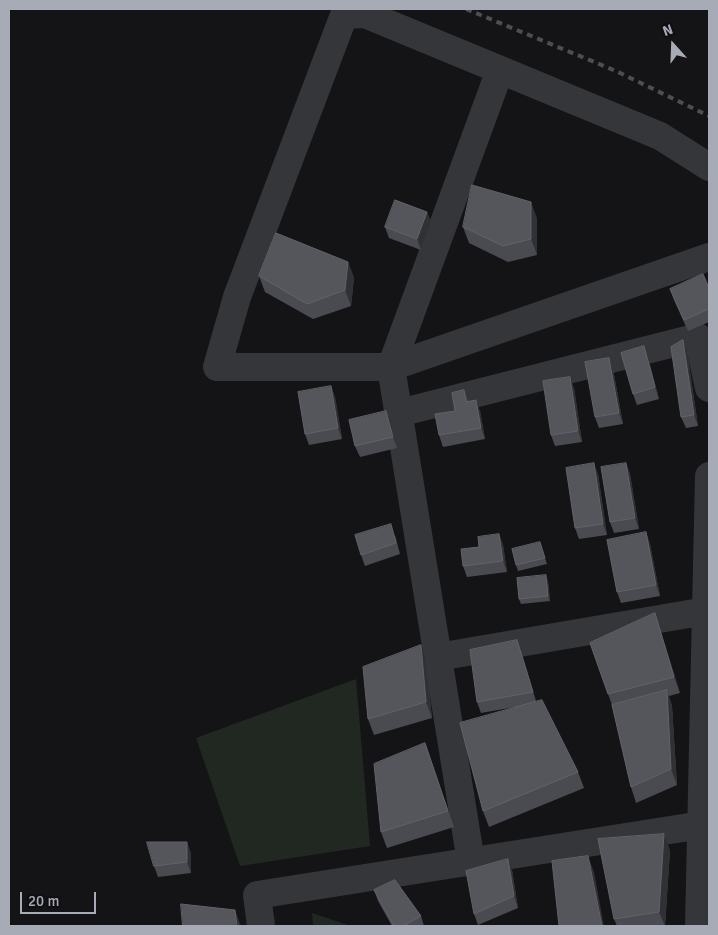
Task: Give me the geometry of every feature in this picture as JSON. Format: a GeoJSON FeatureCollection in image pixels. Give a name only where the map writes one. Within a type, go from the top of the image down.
{"type":"FeatureCollection","features":[{"type":"Feature","properties":{"kind":"street"},"geometry":{"type":"LineString","coordinates":[[709,167],[660,136],[365,14],[344,15],[237,297],[217,367],[391,367],[709,257]]}},
{"type":"Feature","properties":{"kind":"street"},"geometry":{"type":"LineString","coordinates":[[471,862],[391,367],[500,70]]}},
{"type":"Feature","properties":{"kind":"street"},"geometry":{"type":"LineString","coordinates":[[399,413],[698,336],[709,388]]}},
{"type":"Feature","properties":{"kind":"street"},"geometry":{"type":"LineString","coordinates":[[699,926],[709,476]]}},
{"type":"Feature","properties":{"kind":"street"},"geometry":{"type":"LineString","coordinates":[[438,658],[706,611]]}},
{"type":"Feature","properties":{"kind":"street"},"geometry":{"type":"LineString","coordinates":[[261,926],[257,895],[702,825]]}},
{"type":"Feature","properties":{"kind":"shaded area"},"geometry":{"type":"Polygon","coordinates":[[[356,679],[370,846],[240,866],[196,738],[356,679]]]}},
{"type":"Feature","properties":{"kind":"shaded area"},"geometry":{"type":"Polygon","coordinates":[[[312,913],[351,926],[313,926],[312,913]]]}},
{"type":"Feature","properties":{"kind":"building"},"geometry":{"type":"Polygon","coordinates":[[[472,185],[531,202],[531,239],[503,246],[463,227],[472,185]]]}},
{"type":"Feature","properties":{"kind":"building"},"geometry":{"type":"Polygon","coordinates":[[[395,200],[427,212],[417,239],[385,227],[395,200]]]}},
{"type":"Feature","properties":{"kind":"building"},"geometry":{"type":"Polygon","coordinates":[[[276,233],[348,262],[345,290],[307,304],[259,276],[276,233]]]}},
{"type":"Feature","properties":{"kind":"building"},"geometry":{"type":"Polygon","coordinates":[[[703,274],[709,288],[709,309],[684,320],[670,289],[703,274]]]}},
{"type":"Feature","properties":{"kind":"building"},"geometry":{"type":"Polygon","coordinates":[[[683,340],[694,415],[681,417],[671,347],[683,340]]]}},
{"type":"Feature","properties":{"kind":"building"},"geometry":{"type":"Polygon","coordinates":[[[644,346],[655,387],[633,394],[621,353],[644,346]]]}},
{"type":"Feature","properties":{"kind":"building"},"geometry":{"type":"Polygon","coordinates":[[[609,358],[619,413],[595,417],[585,362],[609,358]]]}},
{"type":"Feature","properties":{"kind":"building"},"geometry":{"type":"Polygon","coordinates":[[[570,377],[578,431],[551,435],[543,381],[570,377]]]}},
{"type":"Feature","properties":{"kind":"building"},"geometry":{"type":"Polygon","coordinates":[[[331,386],[338,428],[305,434],[298,392],[331,386]]]}},
{"type":"Feature","properties":{"kind":"building"},"geometry":{"type":"Polygon","coordinates":[[[464,390],[466,402],[476,400],[481,428],[439,435],[435,414],[455,411],[452,393],[464,390]]]}},
{"type":"Feature","properties":{"kind":"building"},"geometry":{"type":"Polygon","coordinates":[[[386,411],[393,437],[355,446],[349,420],[386,411]]]}},
{"type":"Feature","properties":{"kind":"building"},"geometry":{"type":"Polygon","coordinates":[[[594,463],[603,524],[575,528],[566,468],[594,463]]]}},
{"type":"Feature","properties":{"kind":"building"},"geometry":{"type":"Polygon","coordinates":[[[626,463],[635,518],[610,522],[601,467],[626,463]]]}},
{"type":"Feature","properties":{"kind":"building"},"geometry":{"type":"Polygon","coordinates":[[[391,524],[396,543],[361,555],[355,535],[391,524]]]}},
{"type":"Feature","properties":{"kind":"building"},"geometry":{"type":"Polygon","coordinates":[[[646,532],[656,585],[617,592],[607,540],[646,532]]]}},
{"type":"Feature","properties":{"kind":"building"},"geometry":{"type":"Polygon","coordinates":[[[499,534],[503,561],[463,566],[461,549],[479,547],[478,537],[499,534]]]}},
{"type":"Feature","properties":{"kind":"building"},"geometry":{"type":"Polygon","coordinates":[[[540,542],[545,558],[516,565],[512,549],[540,542]]]}},
{"type":"Feature","properties":{"kind":"building"},"geometry":{"type":"Polygon","coordinates":[[[546,575],[548,596],[519,599],[517,578],[546,575]]]}},
{"type":"Feature","properties":{"kind":"building"},"geometry":{"type":"Polygon","coordinates":[[[655,613],[674,677],[608,694],[590,643],[655,613]]]}},
{"type":"Feature","properties":{"kind":"building"},"geometry":{"type":"Polygon","coordinates":[[[517,640],[533,692],[477,702],[470,650],[517,640]]]}},
{"type":"Feature","properties":{"kind":"building"},"geometry":{"type":"Polygon","coordinates":[[[421,645],[426,702],[368,719],[363,667],[421,645]]]}},
{"type":"Feature","properties":{"kind":"building"},"geometry":{"type":"Polygon","coordinates":[[[667,690],[671,769],[631,787],[612,705],[667,690]]]}},
{"type":"Feature","properties":{"kind":"building"},"geometry":{"type":"Polygon","coordinates":[[[542,700],[578,772],[483,811],[460,723],[542,700]]]}},
{"type":"Feature","properties":{"kind":"building"},"geometry":{"type":"Polygon","coordinates":[[[425,743],[448,811],[381,832],[374,764],[425,743]]]}},
{"type":"Feature","properties":{"kind":"building"},"geometry":{"type":"Polygon","coordinates":[[[664,834],[659,912],[614,919],[598,839],[664,834]]]}},
{"type":"Feature","properties":{"kind":"building"},"geometry":{"type":"Polygon","coordinates":[[[147,842],[187,842],[187,862],[154,866],[147,842]]]}},
{"type":"Feature","properties":{"kind":"building"},"geometry":{"type":"Polygon","coordinates":[[[588,856],[602,926],[559,926],[552,861],[588,856]]]}},
{"type":"Feature","properties":{"kind":"building"},"geometry":{"type":"Polygon","coordinates":[[[508,859],[514,896],[474,914],[466,871],[508,859]]]}},
{"type":"Feature","properties":{"kind":"building"},"geometry":{"type":"Polygon","coordinates":[[[395,880],[421,916],[403,926],[394,926],[374,890],[395,880]]]}},
{"type":"Feature","properties":{"kind":"building"},"geometry":{"type":"Polygon","coordinates":[[[181,904],[235,910],[237,926],[183,926],[181,904]]]}},
{"type":"Feature","properties":{"kind":"railway"},"geometry":{"type":"LineString","coordinates":[[466,9],[616,71],[709,116]]}}]}
